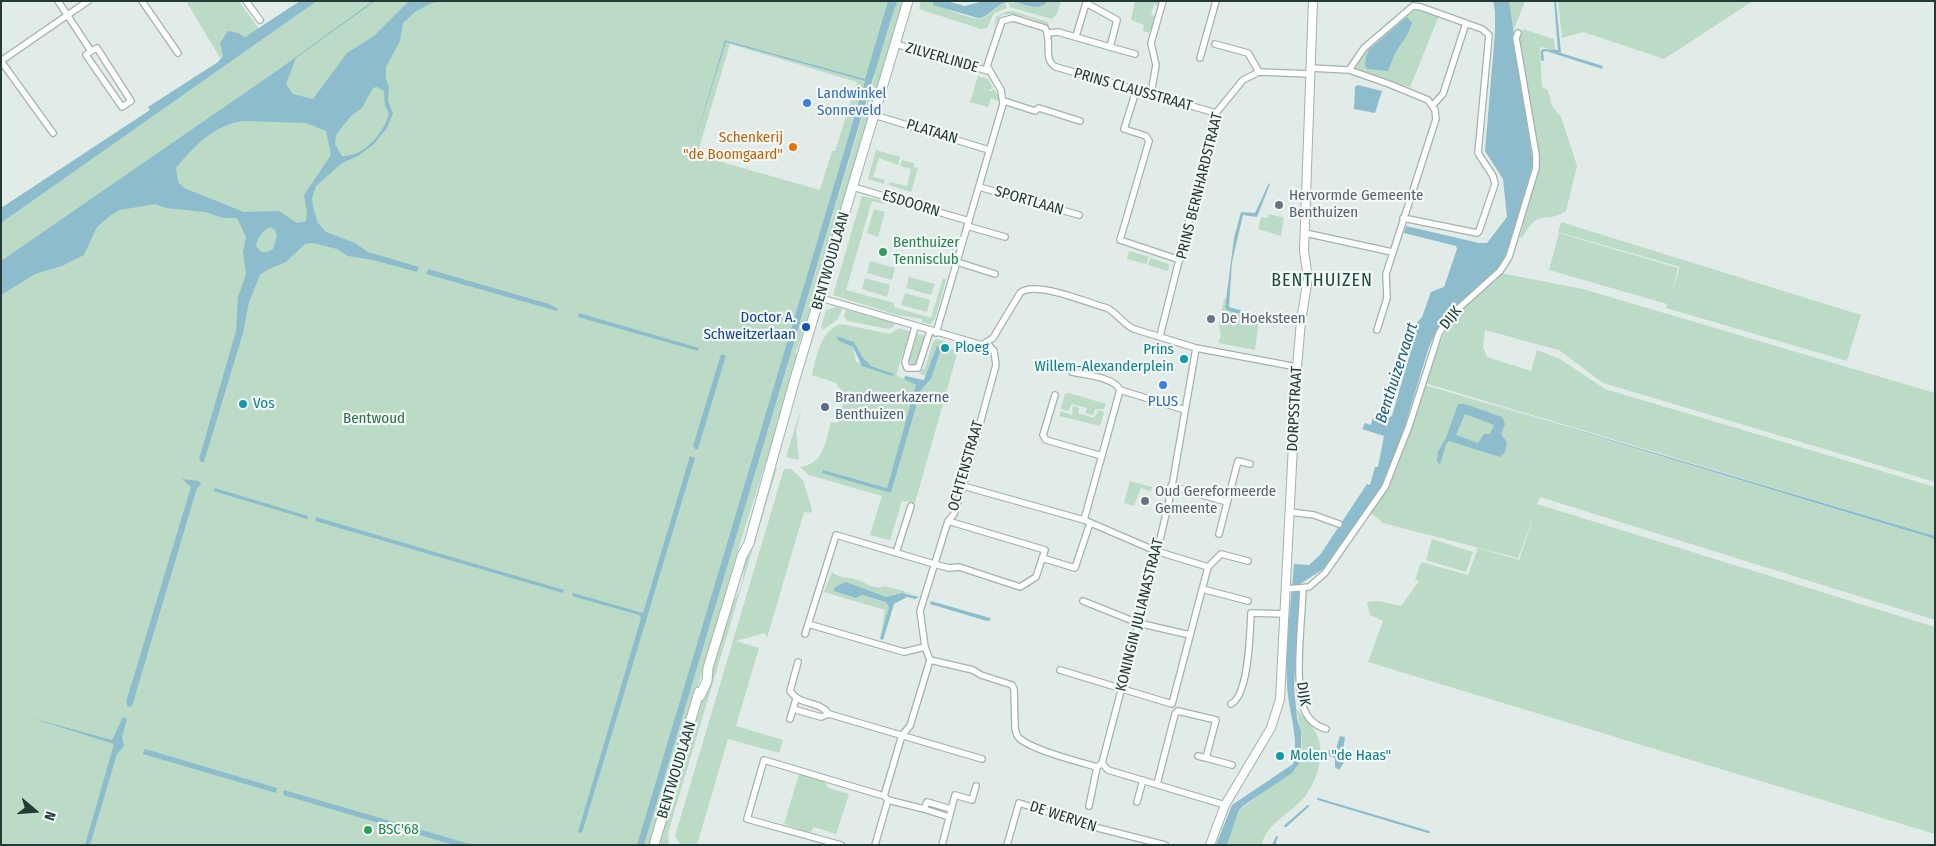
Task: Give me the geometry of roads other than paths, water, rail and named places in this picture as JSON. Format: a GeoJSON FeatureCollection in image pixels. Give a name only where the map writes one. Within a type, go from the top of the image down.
{"type":"FeatureCollection","features":[{"type":"Feature","properties":{"kind":"main road","name":"BENTWOUDLAAN"},"geometry":{"type":"LineString","coordinates":[[654,845],[700,696],[702,679],[708,668],[742,556],[749,543],[753,521],[908,1]]}},
{"type":"Feature","properties":{"kind":"street"},"geometry":{"type":"LineString","coordinates":[[58,1],[91,51]]}},
{"type":"Feature","properties":{"kind":"street"},"geometry":{"type":"LineString","coordinates":[[53,133],[1,61],[88,1]]}},
{"type":"Feature","properties":{"kind":"street"},"geometry":{"type":"LineString","coordinates":[[142,1],[178,53]]}},
{"type":"Feature","properties":{"kind":"street"},"geometry":{"type":"LineString","coordinates":[[246,1],[260,20]]}},
{"type":"Feature","properties":{"kind":"street"},"geometry":{"type":"LineString","coordinates":[[1151,94],[1156,65],[1151,43],[1163,1]]}},
{"type":"Feature","properties":{"kind":"street"},"geometry":{"type":"LineString","coordinates":[[1200,58],[1216,1]]}},
{"type":"Feature","properties":{"kind":"street","name":"DORPSSTRAAT"},"geometry":{"type":"LineString","coordinates":[[1210,845],[1225,805],[1265,739],[1276,717],[1282,676],[1285,614],[1289,589],[1290,512],[1301,321],[1308,278],[1304,251],[1313,1]]}},
{"type":"Feature","properties":{"kind":"street"},"geometry":{"type":"LineString","coordinates":[[1076,36],[1086,4],[1118,20],[1110,46]]}},
{"type":"Feature","properties":{"kind":"street"},"geometry":{"type":"LineString","coordinates":[[1349,70],[1364,48],[1413,6],[1421,6],[1487,31],[1489,35],[1478,153],[1493,176],[1494,184],[1479,231],[1477,234],[1403,218]]}},
{"type":"Feature","properties":{"kind":"street"},"geometry":{"type":"LineString","coordinates":[[1080,121],[1039,108],[1035,111],[1004,101],[1001,90],[988,71],[987,66],[1002,21],[1013,18],[1042,26],[1048,33],[1058,32],[1076,36],[1135,54]]}},
{"type":"Feature","properties":{"kind":"street"},"geometry":{"type":"LineString","coordinates":[[1433,105],[1443,94],[1466,23]]}},
{"type":"Feature","properties":{"kind":"street","name":"PRINS CLAUSSTRAAT"},"geometry":{"type":"LineString","coordinates":[[1048,33],[1048,58],[1051,65],[1216,113]]}},
{"type":"Feature","properties":{"kind":"street","name":"DIJK"},"geometry":{"type":"LineString","coordinates":[[1326,729],[1316,726],[1311,721],[1304,711],[1301,701],[1300,639],[1302,589],[1315,582],[1333,562],[1390,477],[1433,348],[1444,324],[1458,308],[1500,271],[1515,244],[1536,168],[1536,155],[1516,38],[1518,33]]}},
{"type":"Feature","properties":{"kind":"street","name":"ZILVERLINDE"},"geometry":{"type":"LineString","coordinates":[[896,44],[988,71]]}},
{"type":"Feature","properties":{"kind":"street"},"geometry":{"type":"LineString","coordinates":[[1215,44],[1248,53],[1259,72],[1349,70],[1428,100],[1433,105],[1436,119],[1392,252],[1386,274],[1387,298],[1377,330]]}},
{"type":"Feature","properties":{"kind":"street"},"geometry":{"type":"LineString","coordinates":[[97,48],[131,101],[122,106],[86,55],[91,51],[97,48]]}},
{"type":"Feature","properties":{"kind":"street","name":"PRINS BERNHARDSTRAAT"},"geometry":{"type":"LineString","coordinates":[[1160,336],[1216,113],[1244,80],[1259,72]]}},
{"type":"Feature","properties":{"kind":"street"},"geometry":{"type":"LineString","coordinates":[[1136,91],[1124,129],[1146,136],[1149,141],[1120,240],[1180,260]]}},
{"type":"Feature","properties":{"kind":"street","name":"SPORTLAAN"},"geometry":{"type":"LineString","coordinates":[[915,327],[905,362],[907,368],[918,368],[933,332],[957,262],[1004,101]]}},
{"type":"Feature","properties":{"kind":"street","name":"PLATAAN"},"geometry":{"type":"LineString","coordinates":[[874,115],[989,150]]}},
{"type":"Feature","properties":{"kind":"street","name":"ESDOORN"},"geometry":{"type":"LineString","coordinates":[[853,187],[968,223],[1005,237]]}},
{"type":"Feature","properties":{"kind":"street","name":"SPORTLAAN"},"geometry":{"type":"LineString","coordinates":[[979,187],[1079,215]]}},
{"type":"Feature","properties":{"kind":"street"},"geometry":{"type":"LineString","coordinates":[[1305,232],[1392,252]]}},
{"type":"Feature","properties":{"kind":"street"},"geometry":{"type":"LineString","coordinates":[[957,262],[996,274]]}},
{"type":"Feature","properties":{"kind":"street"},"geometry":{"type":"LineString","coordinates":[[821,298],[978,345],[987,344],[1020,293],[1031,288],[1038,288],[1108,308],[1115,312],[1125,325],[1196,348],[1298,367]]}},
{"type":"Feature","properties":{"kind":"street","name":"OCHTENSTRAAT"},"geometry":{"type":"LineString","coordinates":[[987,344],[996,358],[996,365],[963,486],[954,514],[948,521],[1044,550],[1042,558]]}},
{"type":"Feature","properties":{"kind":"street","name":"KONINGIN JULIANASTRAAT"},"geometry":{"type":"LineString","coordinates":[[1088,806],[1121,690],[1156,551],[1171,486],[1196,348]]}},
{"type":"Feature","properties":{"kind":"street"},"geometry":{"type":"LineString","coordinates":[[1072,372],[1109,382],[1118,386],[1120,390],[1185,410]]}},
{"type":"Feature","properties":{"kind":"street"},"geometry":{"type":"LineString","coordinates":[[805,634],[836,535],[949,568],[959,567],[1020,587],[1036,577],[1042,558],[1076,568],[1102,456],[1120,390]]}},
{"type":"Feature","properties":{"kind":"street"},"geometry":{"type":"LineString","coordinates":[[1055,394],[1043,435],[1046,440],[1102,456]]}},
{"type":"Feature","properties":{"kind":"street"},"geometry":{"type":"LineString","coordinates":[[1219,534],[1238,461],[1250,464]]}},
{"type":"Feature","properties":{"kind":"street"},"geometry":{"type":"LineString","coordinates":[[963,486],[1087,521],[1156,551],[1208,567]]}},
{"type":"Feature","properties":{"kind":"street"},"geometry":{"type":"LineString","coordinates":[[1171,486],[1227,502]]}},
{"type":"Feature","properties":{"kind":"street"},"geometry":{"type":"LineString","coordinates":[[896,553],[910,506]]}},
{"type":"Feature","properties":{"kind":"street"},"geometry":{"type":"LineString","coordinates":[[1290,512],[1314,515],[1338,524]]}},
{"type":"Feature","properties":{"kind":"street"},"geometry":{"type":"LineString","coordinates":[[875,845],[902,735],[910,726],[930,660],[924,647],[920,611],[948,521]]}},
{"type":"Feature","properties":{"kind":"street"},"geometry":{"type":"LineString","coordinates":[[1172,704],[1208,567],[1221,554],[1248,561]]}},
{"type":"Feature","properties":{"kind":"street"},"geometry":{"type":"LineString","coordinates":[[1202,589],[1248,601]]}},
{"type":"Feature","properties":{"kind":"street"},"geometry":{"type":"LineString","coordinates":[[1289,589],[1302,589]]}},
{"type":"Feature","properties":{"kind":"street"},"geometry":{"type":"LineString","coordinates":[[1083,601],[1138,623],[1190,635]]}},
{"type":"Feature","properties":{"kind":"street"},"geometry":{"type":"LineString","coordinates":[[1231,704],[1239,697],[1248,661],[1251,613],[1285,614]]}},
{"type":"Feature","properties":{"kind":"street"},"geometry":{"type":"LineString","coordinates":[[808,624],[904,652],[924,647]]}},
{"type":"Feature","properties":{"kind":"street"},"geometry":{"type":"LineString","coordinates":[[930,660],[950,664],[1009,683],[1014,689],[1015,728],[1019,738],[1058,755],[1100,765],[1108,770],[1225,805]]}},
{"type":"Feature","properties":{"kind":"street"},"geometry":{"type":"LineString","coordinates":[[798,662],[790,691],[796,700],[825,708],[830,714],[982,759]]}},
{"type":"Feature","properties":{"kind":"street"},"geometry":{"type":"LineString","coordinates":[[1060,670],[1172,704],[1178,712],[1216,720],[1206,758]]}},
{"type":"Feature","properties":{"kind":"street"},"geometry":{"type":"LineString","coordinates":[[790,719],[796,700]]}},
{"type":"Feature","properties":{"kind":"street"},"geometry":{"type":"LineString","coordinates":[[793,709],[821,717],[830,714]]}},
{"type":"Feature","properties":{"kind":"street"},"geometry":{"type":"LineString","coordinates":[[1156,784],[1175,714],[1178,712]]}},
{"type":"Feature","properties":{"kind":"street"},"geometry":{"type":"LineString","coordinates":[[1198,756],[1232,765]]}},
{"type":"Feature","properties":{"kind":"street"},"geometry":{"type":"LineString","coordinates":[[838,844],[747,819],[764,760],[949,817]]}},
{"type":"Feature","properties":{"kind":"street"},"geometry":{"type":"LineString","coordinates":[[1137,802],[1143,780]]}},
{"type":"Feature","properties":{"kind":"street"},"geometry":{"type":"LineString","coordinates":[[942,845],[955,795],[972,800],[976,786]]}},
{"type":"Feature","properties":{"kind":"street"},"geometry":{"type":"LineString","coordinates":[[924,809],[926,802],[951,809]]}},
{"type":"Feature","properties":{"kind":"street","name":"DE WERVEN"},"geometry":{"type":"LineString","coordinates":[[1007,845],[1019,803],[1098,828],[1165,845]]}},
{"type":"Feature","properties":{"kind":"water"},"geometry":{"type":"Polygon","coordinates":[[[300,1],[317,1],[1,223],[1,208],[150,110],[148,107],[218,62],[223,56],[220,43],[228,31],[245,37],[300,1]]]}},
{"type":"Feature","properties":{"kind":"water"},"geometry":{"type":"Polygon","coordinates":[[[375,1],[296,58],[286,84],[293,94],[313,99],[347,53],[374,36],[409,1],[442,1],[432,3],[416,11],[403,23],[400,41],[386,67],[386,79],[389,87],[388,101],[393,113],[387,128],[374,144],[358,156],[342,163],[316,186],[312,198],[318,223],[326,232],[355,243],[368,252],[419,267],[417,272],[373,260],[348,256],[337,249],[313,243],[305,244],[286,262],[260,275],[249,302],[243,333],[204,462],[201,462],[199,459],[236,331],[238,297],[246,274],[243,252],[246,237],[237,218],[223,218],[205,212],[166,208],[155,204],[120,210],[97,227],[84,255],[62,266],[35,274],[1,295],[1,261],[375,1]],[[377,87],[373,88],[362,108],[351,116],[336,135],[335,144],[342,156],[358,153],[378,136],[383,128],[389,113],[385,106],[384,91],[377,87]],[[243,121],[233,123],[205,138],[190,152],[176,168],[178,182],[184,188],[244,212],[279,211],[297,223],[306,221],[307,213],[304,195],[331,155],[326,131],[306,123],[243,121]],[[270,227],[265,230],[256,246],[261,252],[273,249],[277,236],[275,230],[270,227]]]}},
{"type":"Feature","properties":{"kind":"water"},"geometry":{"type":"Polygon","coordinates":[[[888,1],[896,1],[897,5],[886,35],[644,845],[637,845],[865,81],[726,42],[692,151],[725,40],[865,79],[888,1]]]}},
{"type":"Feature","properties":{"kind":"water"},"geometry":{"type":"Polygon","coordinates":[[[933,1],[946,1],[965,6],[984,1],[1048,1],[1044,5],[1035,7],[1015,2],[1005,3],[986,16],[978,18],[933,5],[933,1]]]}},
{"type":"Feature","properties":{"kind":"water"},"geometry":{"type":"Polygon","coordinates":[[[1493,1],[1509,1],[1533,164],[1511,243],[1500,266],[1440,323],[1429,347],[1398,448],[1382,487],[1325,568],[1300,584],[1294,687],[1297,718],[1301,731],[1301,761],[1292,773],[1243,806],[1239,810],[1227,845],[1216,845],[1232,805],[1293,764],[1295,744],[1288,694],[1287,669],[1294,564],[1309,565],[1320,555],[1367,484],[1370,485],[1375,467],[1378,467],[1384,436],[1362,429],[1365,423],[1371,425],[1373,417],[1384,420],[1392,416],[1411,350],[1414,326],[1422,317],[1431,292],[1444,287],[1457,249],[1456,246],[1404,233],[1406,226],[1479,243],[1487,243],[1507,217],[1503,179],[1485,151],[1495,32],[1493,1]]]}},
{"type":"Feature","properties":{"kind":"water"},"geometry":{"type":"Polygon","coordinates":[[[1554,1],[1556,1],[1561,53],[1603,66],[1602,69],[1546,51],[1543,52],[1544,61],[1541,60],[1541,51],[1543,49],[1558,50],[1554,1]]]}},
{"type":"Feature","properties":{"kind":"water"},"geometry":{"type":"Polygon","coordinates":[[[1407,17],[1412,23],[1388,71],[1368,69],[1365,66],[1369,50],[1407,17]]]}},
{"type":"Feature","properties":{"kind":"water"},"geometry":{"type":"Polygon","coordinates":[[[1358,85],[1382,91],[1375,113],[1354,109],[1355,87],[1358,85]]]}},
{"type":"Feature","properties":{"kind":"water"},"geometry":{"type":"Polygon","coordinates":[[[1269,183],[1257,217],[1243,215],[1232,262],[1229,307],[1260,316],[1259,318],[1228,311],[1225,308],[1234,238],[1241,212],[1255,213],[1269,183]]]}},
{"type":"Feature","properties":{"kind":"water"},"geometry":{"type":"Polygon","coordinates":[[[428,269],[549,304],[558,309],[557,311],[426,274],[428,269]]]}},
{"type":"Feature","properties":{"kind":"water"},"geometry":{"type":"Polygon","coordinates":[[[579,313],[699,348],[698,351],[578,317],[579,313]]]}},
{"type":"Feature","properties":{"kind":"water"},"geometry":{"type":"Polygon","coordinates":[[[836,336],[854,342],[863,358],[871,366],[894,374],[892,376],[862,366],[853,347],[839,341],[836,336]]]}},
{"type":"Feature","properties":{"kind":"water"},"geometry":{"type":"Polygon","coordinates":[[[937,346],[942,347],[931,379],[921,390],[891,493],[822,473],[823,470],[887,488],[916,385],[904,379],[905,376],[924,380],[937,346]]]}},
{"type":"Feature","properties":{"kind":"water"},"geometry":{"type":"Polygon","coordinates":[[[721,354],[726,356],[698,449],[696,450],[693,446],[721,354]]]}},
{"type":"Feature","properties":{"kind":"water"},"geometry":{"type":"Polygon","coordinates":[[[1453,393],[1935,536],[1935,539],[1453,393]]]}},
{"type":"Feature","properties":{"kind":"water"},"geometry":{"type":"Polygon","coordinates":[[[1458,404],[1465,404],[1502,417],[1505,424],[1501,434],[1507,442],[1505,452],[1500,457],[1449,441],[1446,444],[1440,465],[1437,461],[1438,452],[1446,438],[1458,404]],[[1465,414],[1456,435],[1478,443],[1484,434],[1490,434],[1494,425],[1465,414]]]}},
{"type":"Feature","properties":{"kind":"water"},"geometry":{"type":"Polygon","coordinates":[[[690,456],[695,458],[582,833],[578,832],[641,618],[639,615],[572,596],[573,593],[643,613],[690,456]]]}},
{"type":"Feature","properties":{"kind":"water"},"geometry":{"type":"Polygon","coordinates":[[[182,479],[199,481],[201,485],[197,488],[132,706],[128,707],[126,702],[191,487],[182,479]]]}},
{"type":"Feature","properties":{"kind":"water"},"geometry":{"type":"Polygon","coordinates":[[[215,488],[308,516],[307,519],[213,491],[215,488]]]}},
{"type":"Feature","properties":{"kind":"water"},"geometry":{"type":"Polygon","coordinates":[[[316,517],[564,590],[563,593],[315,521],[316,517]]]}},
{"type":"Feature","properties":{"kind":"water"},"geometry":{"type":"Polygon","coordinates":[[[846,582],[886,597],[902,593],[919,597],[915,599],[907,597],[894,604],[883,640],[880,639],[889,607],[886,602],[862,595],[856,598],[834,591],[835,587],[846,582]]]}},
{"type":"Feature","properties":{"kind":"water"},"geometry":{"type":"Polygon","coordinates":[[[931,601],[990,618],[991,620],[987,621],[930,604],[931,601]]]}},
{"type":"Feature","properties":{"kind":"water"},"geometry":{"type":"Polygon","coordinates":[[[28,717],[112,740],[123,717],[127,719],[122,737],[124,746],[117,754],[90,845],[85,845],[114,744],[28,717]]]}},
{"type":"Feature","properties":{"kind":"water"},"geometry":{"type":"Polygon","coordinates":[[[1340,736],[1345,737],[1343,751],[1344,755],[1348,756],[1339,770],[1335,767],[1335,758],[1328,755],[1329,750],[1335,752],[1340,736]]]}},
{"type":"Feature","properties":{"kind":"water"},"geometry":{"type":"Polygon","coordinates":[[[144,749],[277,788],[276,793],[143,754],[144,749]]]}},
{"type":"Feature","properties":{"kind":"water"},"geometry":{"type":"Polygon","coordinates":[[[284,790],[473,845],[454,845],[283,795],[284,790]]]}},
{"type":"Feature","properties":{"kind":"waterway"},"geometry":{"type":"LineString","coordinates":[[1318,799],[1429,832],[1428,832],[1318,799]]}},
{"type":"Feature","properties":{"kind":"waterway"},"geometry":{"type":"LineString","coordinates":[[1308,806],[1286,826],[1285,826],[1308,806]]}},
{"type":"Feature","properties":{"kind":"waterway"},"geometry":{"type":"LineString","coordinates":[[1273,845],[1277,837]]}},
{"type":"Feature","properties":{"kind":"waterway"},"geometry":{"type":"LineString","coordinates":[[1274,845],[1277,837]]}},
{"type":"Feature","properties":{"kind":"place","name":"Landwinkel Sonneveld"},"geometry":{"type":"Point","coordinates":[807,103]}},
{"type":"Feature","properties":{"kind":"place","name":"Schenkerij \"de Boomgaard\""},"geometry":{"type":"Point","coordinates":[793,147]}},
{"type":"Feature","properties":{"kind":"place","name":"Hervormde Gemeente Benthuizen"},"geometry":{"type":"Point","coordinates":[1279,205]}},
{"type":"Feature","properties":{"kind":"place","name":"Benthuizer Tennisclub"},"geometry":{"type":"Point","coordinates":[883,252]}},
{"type":"Feature","properties":{"kind":"place","name":"De Hoeksteen"},"geometry":{"type":"Point","coordinates":[1211,319]}},
{"type":"Feature","properties":{"kind":"place","name":"Doctor A. Schweitzerlaan"},"geometry":{"type":"Point","coordinates":[806,327]}},
{"type":"Feature","properties":{"kind":"place","name":"Ploeg"},"geometry":{"type":"Point","coordinates":[945,348]}},
{"type":"Feature","properties":{"kind":"place","name":"Prins Willem-Alexanderplein"},"geometry":{"type":"Point","coordinates":[1184,359]}},
{"type":"Feature","properties":{"kind":"place","name":"PLUS"},"geometry":{"type":"Point","coordinates":[1163,385]}},
{"type":"Feature","properties":{"kind":"place","name":"Vos"},"geometry":{"type":"Point","coordinates":[243,404]}},
{"type":"Feature","properties":{"kind":"place","name":"Brandweerkazerne Benthuizen"},"geometry":{"type":"Point","coordinates":[825,407]}},
{"type":"Feature","properties":{"kind":"place","name":"Oud Gereformeerde Gemeente"},"geometry":{"type":"Point","coordinates":[1145,501]}},
{"type":"Feature","properties":{"kind":"place","name":"Molen \"de Haas\""},"geometry":{"type":"Point","coordinates":[1280,756]}},
{"type":"Feature","properties":{"kind":"place","name":"BSC'68"},"geometry":{"type":"Point","coordinates":[368,830]}},
{"type":"Feature","properties":{"kind":"district","name":"BENTHUIZEN"},"geometry":{"type":"Point","coordinates":[1322,281]}},
{"type":"Feature","properties":{"kind":"water label","name":"Benthuizervaart"},"geometry":{"type":"Point","coordinates":[1397,373]}},
{"type":"Feature","properties":{"kind":"park label","name":"Bentwoud"},"geometry":{"type":"Point","coordinates":[374,419]}}]}
